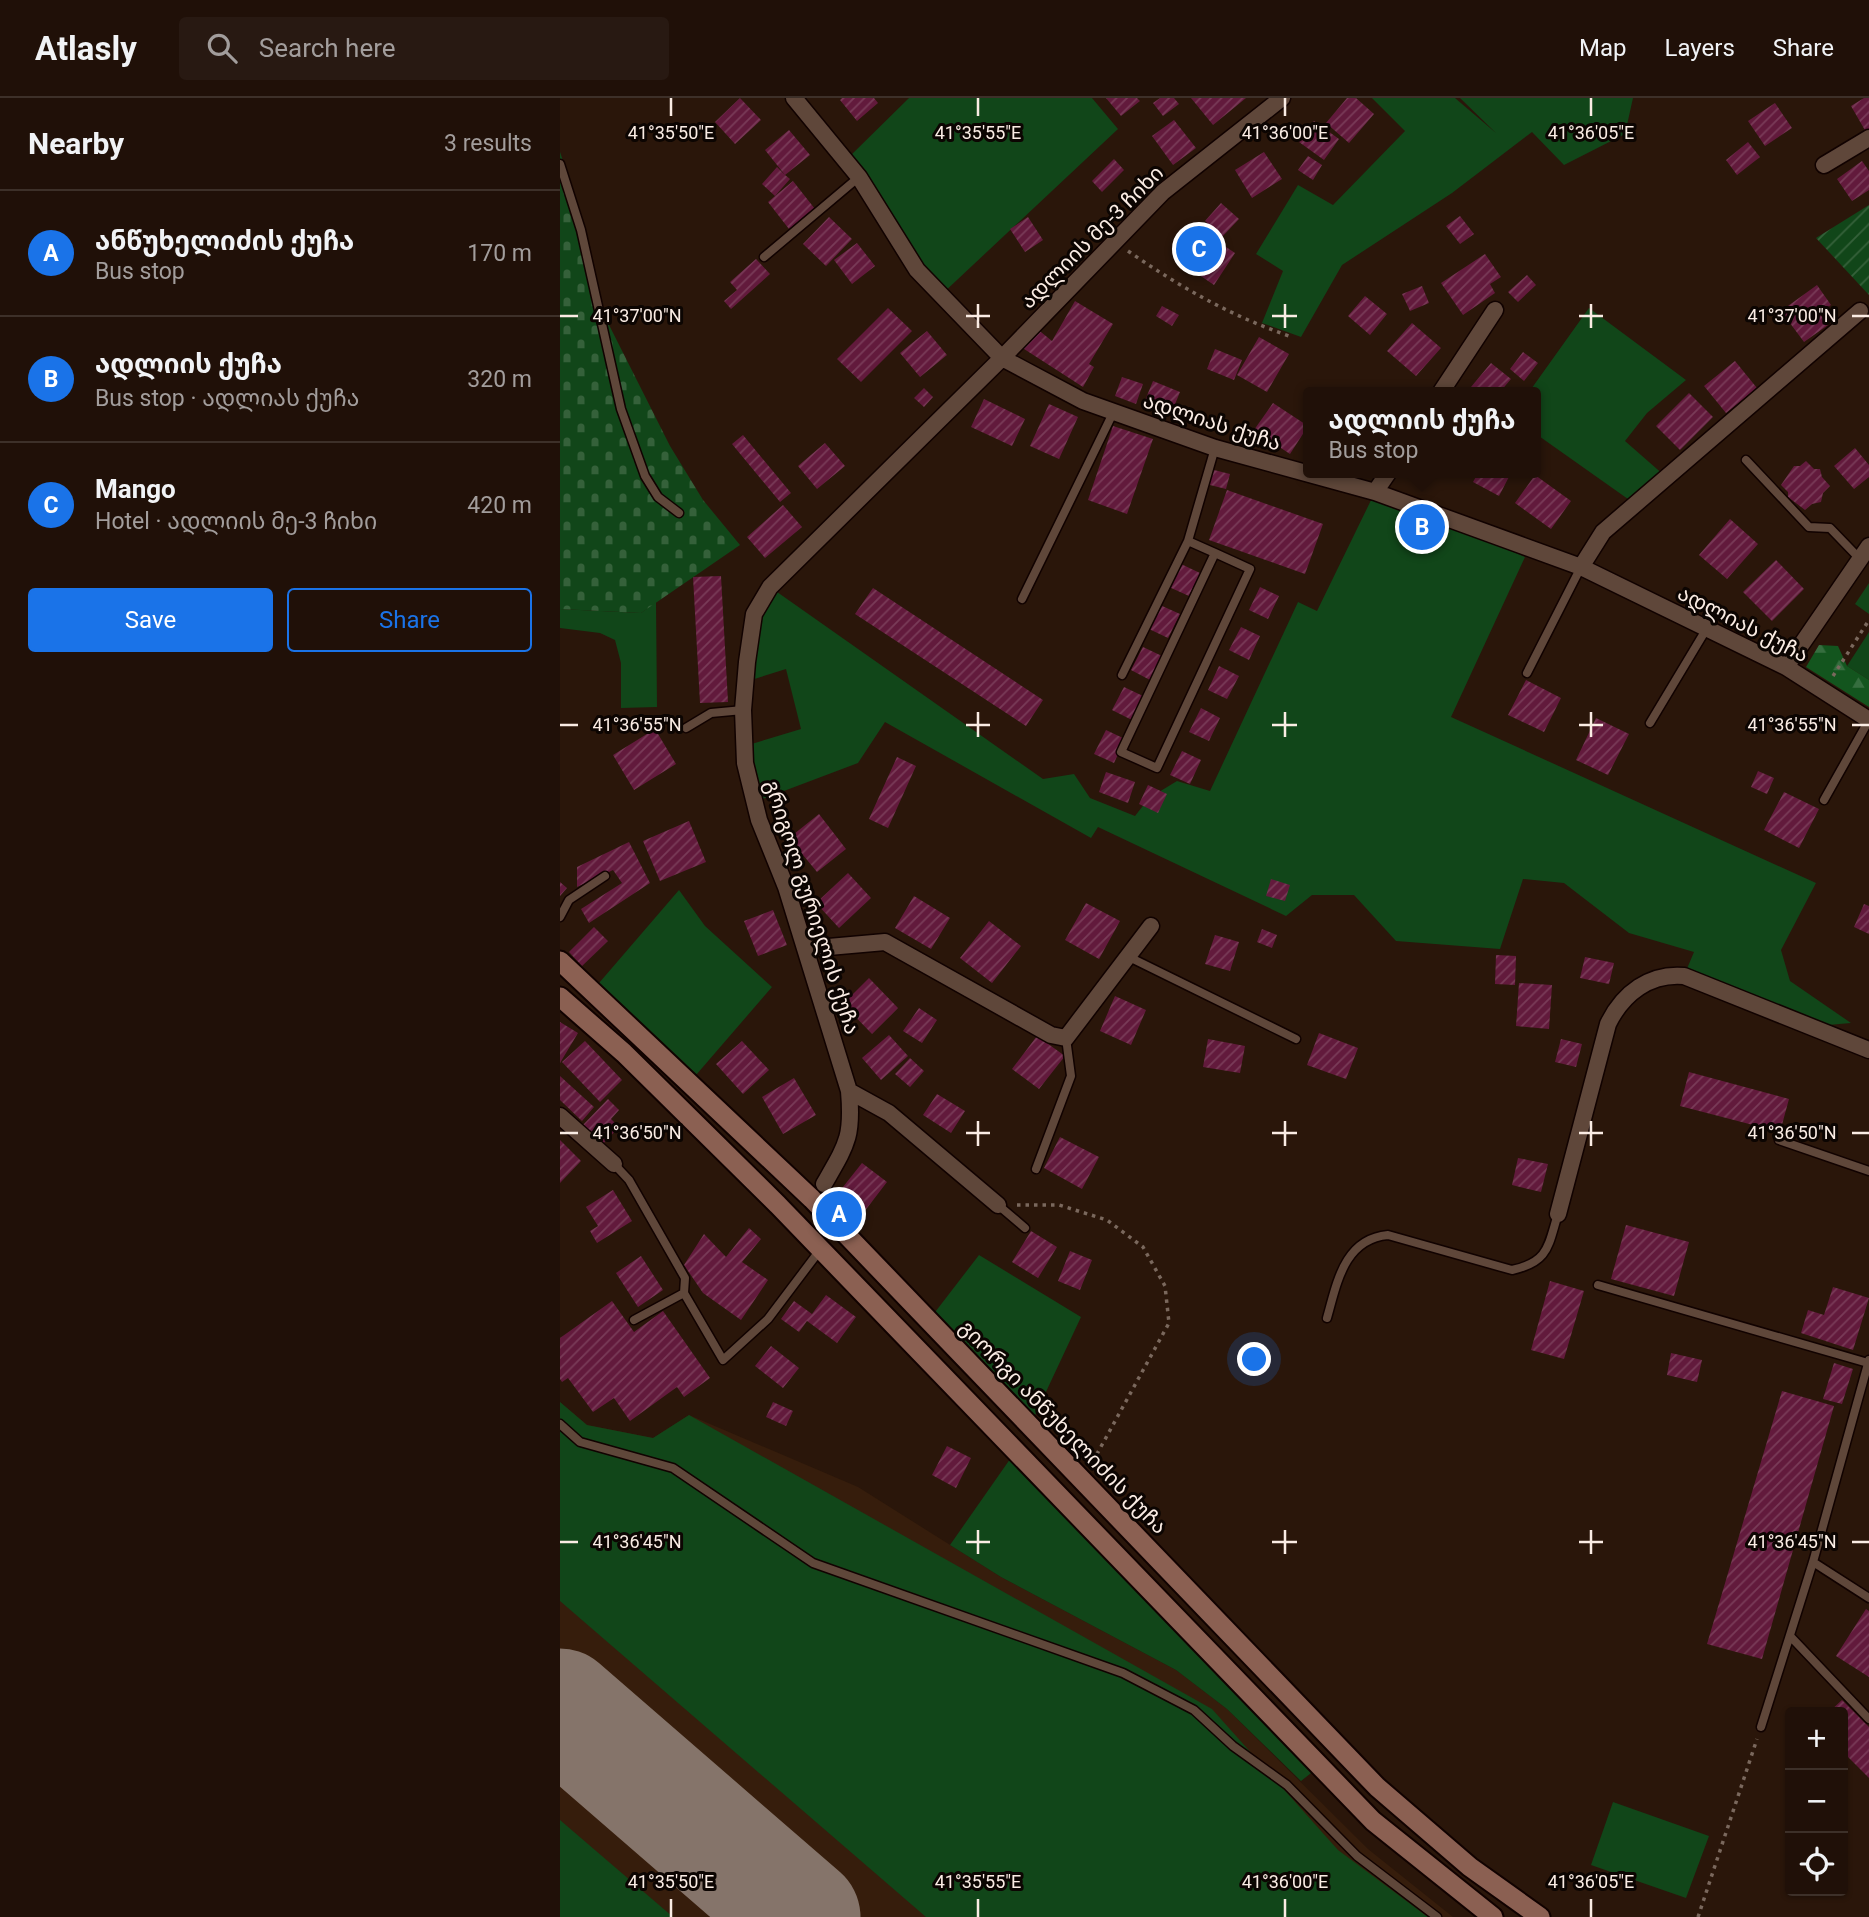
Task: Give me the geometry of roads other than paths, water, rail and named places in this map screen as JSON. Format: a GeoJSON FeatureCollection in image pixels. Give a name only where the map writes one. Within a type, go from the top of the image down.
{"type":"FeatureCollection","features":[{"type":"Feature","properties":{"kind":"main road","name":"გიორგი ანწუხელიძის ქუჩა"},"geometry":{"type":"LineString","coordinates":[[560,961],[812,1199],[1377,1787],[1470,1867],[1540,1917]]}},
{"type":"Feature","properties":{"kind":"main road"},"geometry":{"type":"LineString","coordinates":[[560,997],[624,1053],[821,1249],[1373,1821],[1493,1917]]}},
{"type":"Feature","properties":{"kind":"street","name":"ადლიას ქუჩა"},"geometry":{"type":"LineString","coordinates":[[794,98],[859,177],[917,270],[1002,358],[1083,401],[1215,448],[1303,472]]}},
{"type":"Feature","properties":{"kind":"street","name":"ადლიის მე-3 ჩიხი"},"geometry":{"type":"LineString","coordinates":[[1002,358],[1163,192],[1282,98]]}},
{"type":"Feature","properties":{"kind":"street"},"geometry":{"type":"LineString","coordinates":[[1824,165],[1869,138]]}},
{"type":"Feature","properties":{"kind":"street"},"geometry":{"type":"LineString","coordinates":[[1444,387],[1495,310]]}},
{"type":"Feature","properties":{"kind":"street"},"geometry":{"type":"LineString","coordinates":[[1581,566],[1603,532],[1860,310]]}},
{"type":"Feature","properties":{"kind":"street","name":"გრიგოლ გურიელის ქუჩა"},"geometry":{"type":"LineString","coordinates":[[824,1184],[843,1151],[852,1125],[849,1091],[786,887],[759,820],[746,763],[743,710],[754,614],[770,587],[1002,358]]}},
{"type":"Feature","properties":{"kind":"street","name":"ადლიას ქუჩა"},"geometry":{"type":"LineString","coordinates":[[1324,478],[1375,492],[1581,566],[1786,667],[1869,720]]}},
{"type":"Feature","properties":{"kind":"street"},"geometry":{"type":"LineString","coordinates":[[1375,492],[1385,478]]}},
{"type":"Feature","properties":{"kind":"street"},"geometry":{"type":"LineString","coordinates":[[1786,667],[1864,552]]}},
{"type":"Feature","properties":{"kind":"street"},"geometry":{"type":"LineString","coordinates":[[806,949],[885,942],[1051,1035],[1066,1038],[1151,926]]}},
{"type":"Feature","properties":{"kind":"street"},"geometry":{"type":"LineString","coordinates":[[1558,1214],[1608,1024],[1617,1006],[1645,983],[1664,974],[1684,976],[1869,1050]]}},
{"type":"Feature","properties":{"kind":"street"},"geometry":{"type":"LineString","coordinates":[[849,1091],[888,1113],[998,1205]]}},
{"type":"Feature","properties":{"kind":"street"},"geometry":{"type":"LineString","coordinates":[[560,1116],[614,1164]]}},
{"type":"Feature","properties":{"kind":"lane"},"geometry":{"type":"LineString","coordinates":[[560,164],[581,230],[621,409],[645,476],[658,497],[679,513]]}},
{"type":"Feature","properties":{"kind":"lane"},"geometry":{"type":"LineString","coordinates":[[764,257],[859,177]]}},
{"type":"Feature","properties":{"kind":"lane"},"geometry":{"type":"LineString","coordinates":[[1022,600],[1114,411]]}},
{"type":"Feature","properties":{"kind":"lane"},"geometry":{"type":"LineString","coordinates":[[1122,675],[1188,541],[1215,448]]}},
{"type":"Feature","properties":{"kind":"lane"},"geometry":{"type":"LineString","coordinates":[[1746,460],[1809,527],[1830,528],[1864,552]]}},
{"type":"Feature","properties":{"kind":"lane"},"geometry":{"type":"LineString","coordinates":[[1188,541],[1250,569],[1157,768],[1121,752],[1214,553]]}},
{"type":"Feature","properties":{"kind":"lane"},"geometry":{"type":"LineString","coordinates":[[1527,673],[1581,566]]}},
{"type":"Feature","properties":{"kind":"lane"},"geometry":{"type":"LineString","coordinates":[[1650,723],[1707,628]]}},
{"type":"Feature","properties":{"kind":"lane"},"geometry":{"type":"LineString","coordinates":[[687,728],[710,713],[743,710]]}},
{"type":"Feature","properties":{"kind":"lane"},"geometry":{"type":"LineString","coordinates":[[1825,800],[1869,720]]}},
{"type":"Feature","properties":{"kind":"lane"},"geometry":{"type":"LineString","coordinates":[[560,917],[569,900],[605,876]]}},
{"type":"Feature","properties":{"kind":"lane"},"geometry":{"type":"LineString","coordinates":[[1129,957],[1296,1039]]}},
{"type":"Feature","properties":{"kind":"lane"},"geometry":{"type":"LineString","coordinates":[[1036,1170],[1071,1076],[1066,1038]]}},
{"type":"Feature","properties":{"kind":"lane"},"geometry":{"type":"LineString","coordinates":[[1779,1140],[1869,1171]]}},
{"type":"Feature","properties":{"kind":"lane"},"geometry":{"type":"LineString","coordinates":[[614,1164],[629,1180],[684,1278],[684,1293],[723,1360],[768,1319],[821,1249]]}},
{"type":"Feature","properties":{"kind":"lane"},"geometry":{"type":"LineString","coordinates":[[998,1205],[1025,1228]]}},
{"type":"Feature","properties":{"kind":"lane"},"geometry":{"type":"LineString","coordinates":[[1327,1318],[1344,1261],[1360,1245],[1377,1236],[1388,1235],[1512,1270],[1532,1265],[1545,1254],[1558,1214]]}},
{"type":"Feature","properties":{"kind":"lane"},"geometry":{"type":"LineString","coordinates":[[1598,1285],[1869,1362],[1761,1727]]}},
{"type":"Feature","properties":{"kind":"lane"},"geometry":{"type":"LineString","coordinates":[[634,1321],[684,1293]]}},
{"type":"Feature","properties":{"kind":"lane"},"geometry":{"type":"LineString","coordinates":[[560,1424],[580,1442],[673,1468],[813,1563],[1123,1673],[1194,1710],[1233,1746],[1287,1785],[1357,1856],[1437,1917]]}},
{"type":"Feature","properties":{"kind":"lane"},"geometry":{"type":"LineString","coordinates":[[1812,1562],[1869,1598]]}},
{"type":"Feature","properties":{"kind":"lane"},"geometry":{"type":"LineString","coordinates":[[1790,1636],[1869,1719]]}},
{"type":"Feature","properties":{"kind":"place","name":"Mango"},"geometry":{"type":"Point","coordinates":[1199,249]}},
{"type":"Feature","properties":{"kind":"place","name":"ადლიის ქუჩა"},"geometry":{"type":"Point","coordinates":[1422,527]}},
{"type":"Feature","properties":{"kind":"place","name":"ანწუხელიძის ქუჩა"},"geometry":{"type":"Point","coordinates":[839,1214]}}]}
